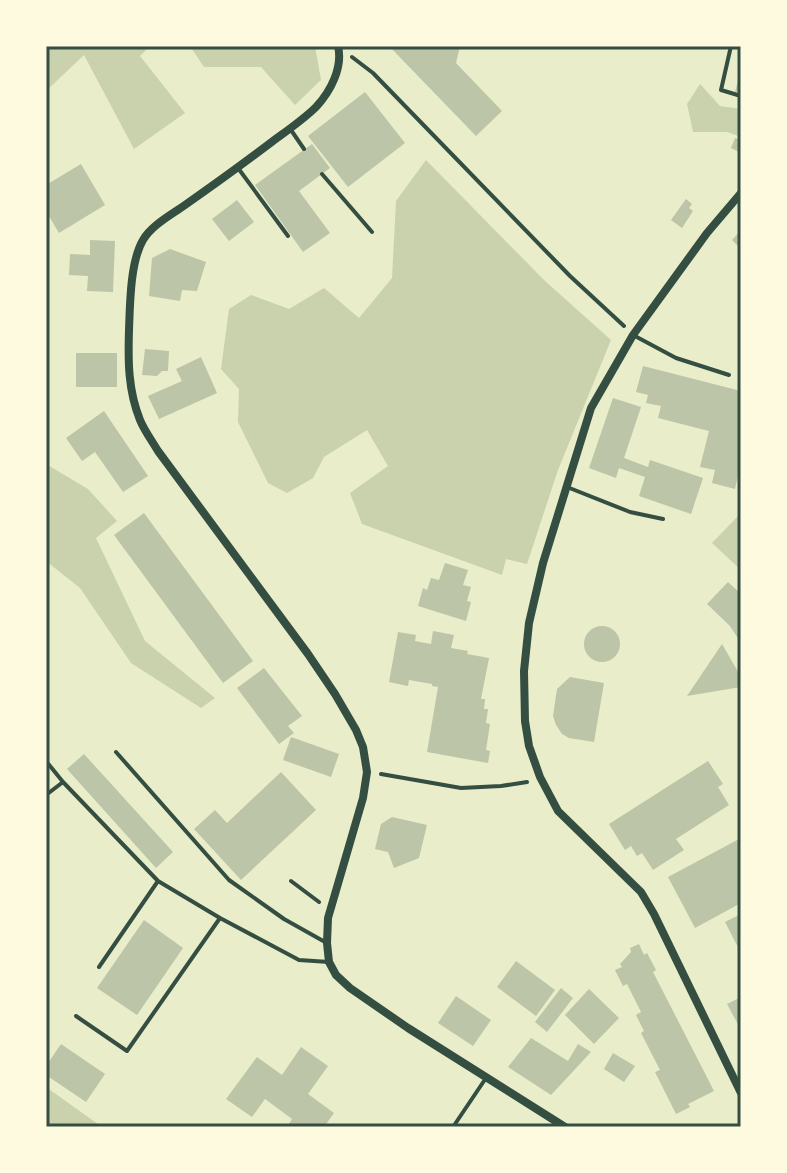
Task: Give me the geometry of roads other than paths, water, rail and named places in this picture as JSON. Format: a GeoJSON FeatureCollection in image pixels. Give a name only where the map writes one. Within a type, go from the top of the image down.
{"type":"FeatureCollection","features":[{"type":"Feature","properties":{"kind":"street"},"geometry":{"type":"LineString","coordinates":[[339,48],[332,85],[317,106],[166,219],[142,241],[136,256],[129,317],[130,387],[141,422],[158,451],[308,654],[360,738],[367,772],[363,798],[330,911],[327,943],[329,962],[336,975],[350,988],[565,1127]]}},
{"type":"Feature","properties":{"kind":"street"},"geometry":{"type":"LineString","coordinates":[[741,193],[707,233],[633,335],[591,408],[543,563],[529,623],[524,671],[525,721],[529,746],[541,779],[558,811],[641,892],[741,1093]]}},
{"type":"Feature","properties":{"kind":"lane"},"geometry":{"type":"LineString","coordinates":[[731,46],[721,90],[741,96]]}},
{"type":"Feature","properties":{"kind":"lane"},"geometry":{"type":"LineString","coordinates":[[290,128],[304,149]]}},
{"type":"Feature","properties":{"kind":"lane"},"geometry":{"type":"LineString","coordinates":[[238,168],[288,236]]}},
{"type":"Feature","properties":{"kind":"lane"},"geometry":{"type":"LineString","coordinates":[[322,174],[372,232]]}},
{"type":"Feature","properties":{"kind":"lane"},"geometry":{"type":"LineString","coordinates":[[633,335],[676,358],[729,375]]}},
{"type":"Feature","properties":{"kind":"lane"},"geometry":{"type":"LineString","coordinates":[[566,487],[630,512],[663,519]]}},
{"type":"Feature","properties":{"kind":"lane"},"geometry":{"type":"LineString","coordinates":[[116,752],[229,880],[284,919],[327,943]]}},
{"type":"Feature","properties":{"kind":"lane"},"geometry":{"type":"LineString","coordinates":[[46,761],[158,881],[299,960],[329,962]]}},
{"type":"Feature","properties":{"kind":"lane"},"geometry":{"type":"LineString","coordinates":[[46,795],[63,782]]}},
{"type":"Feature","properties":{"kind":"lane"},"geometry":{"type":"LineString","coordinates":[[99,967],[158,881]]}},
{"type":"Feature","properties":{"kind":"lane"},"geometry":{"type":"LineString","coordinates":[[76,1016],[127,1051],[220,918]]}},
{"type":"Feature","properties":{"kind":"lane"},"geometry":{"type":"LineString","coordinates":[[453,1127],[486,1078]]}}]}
